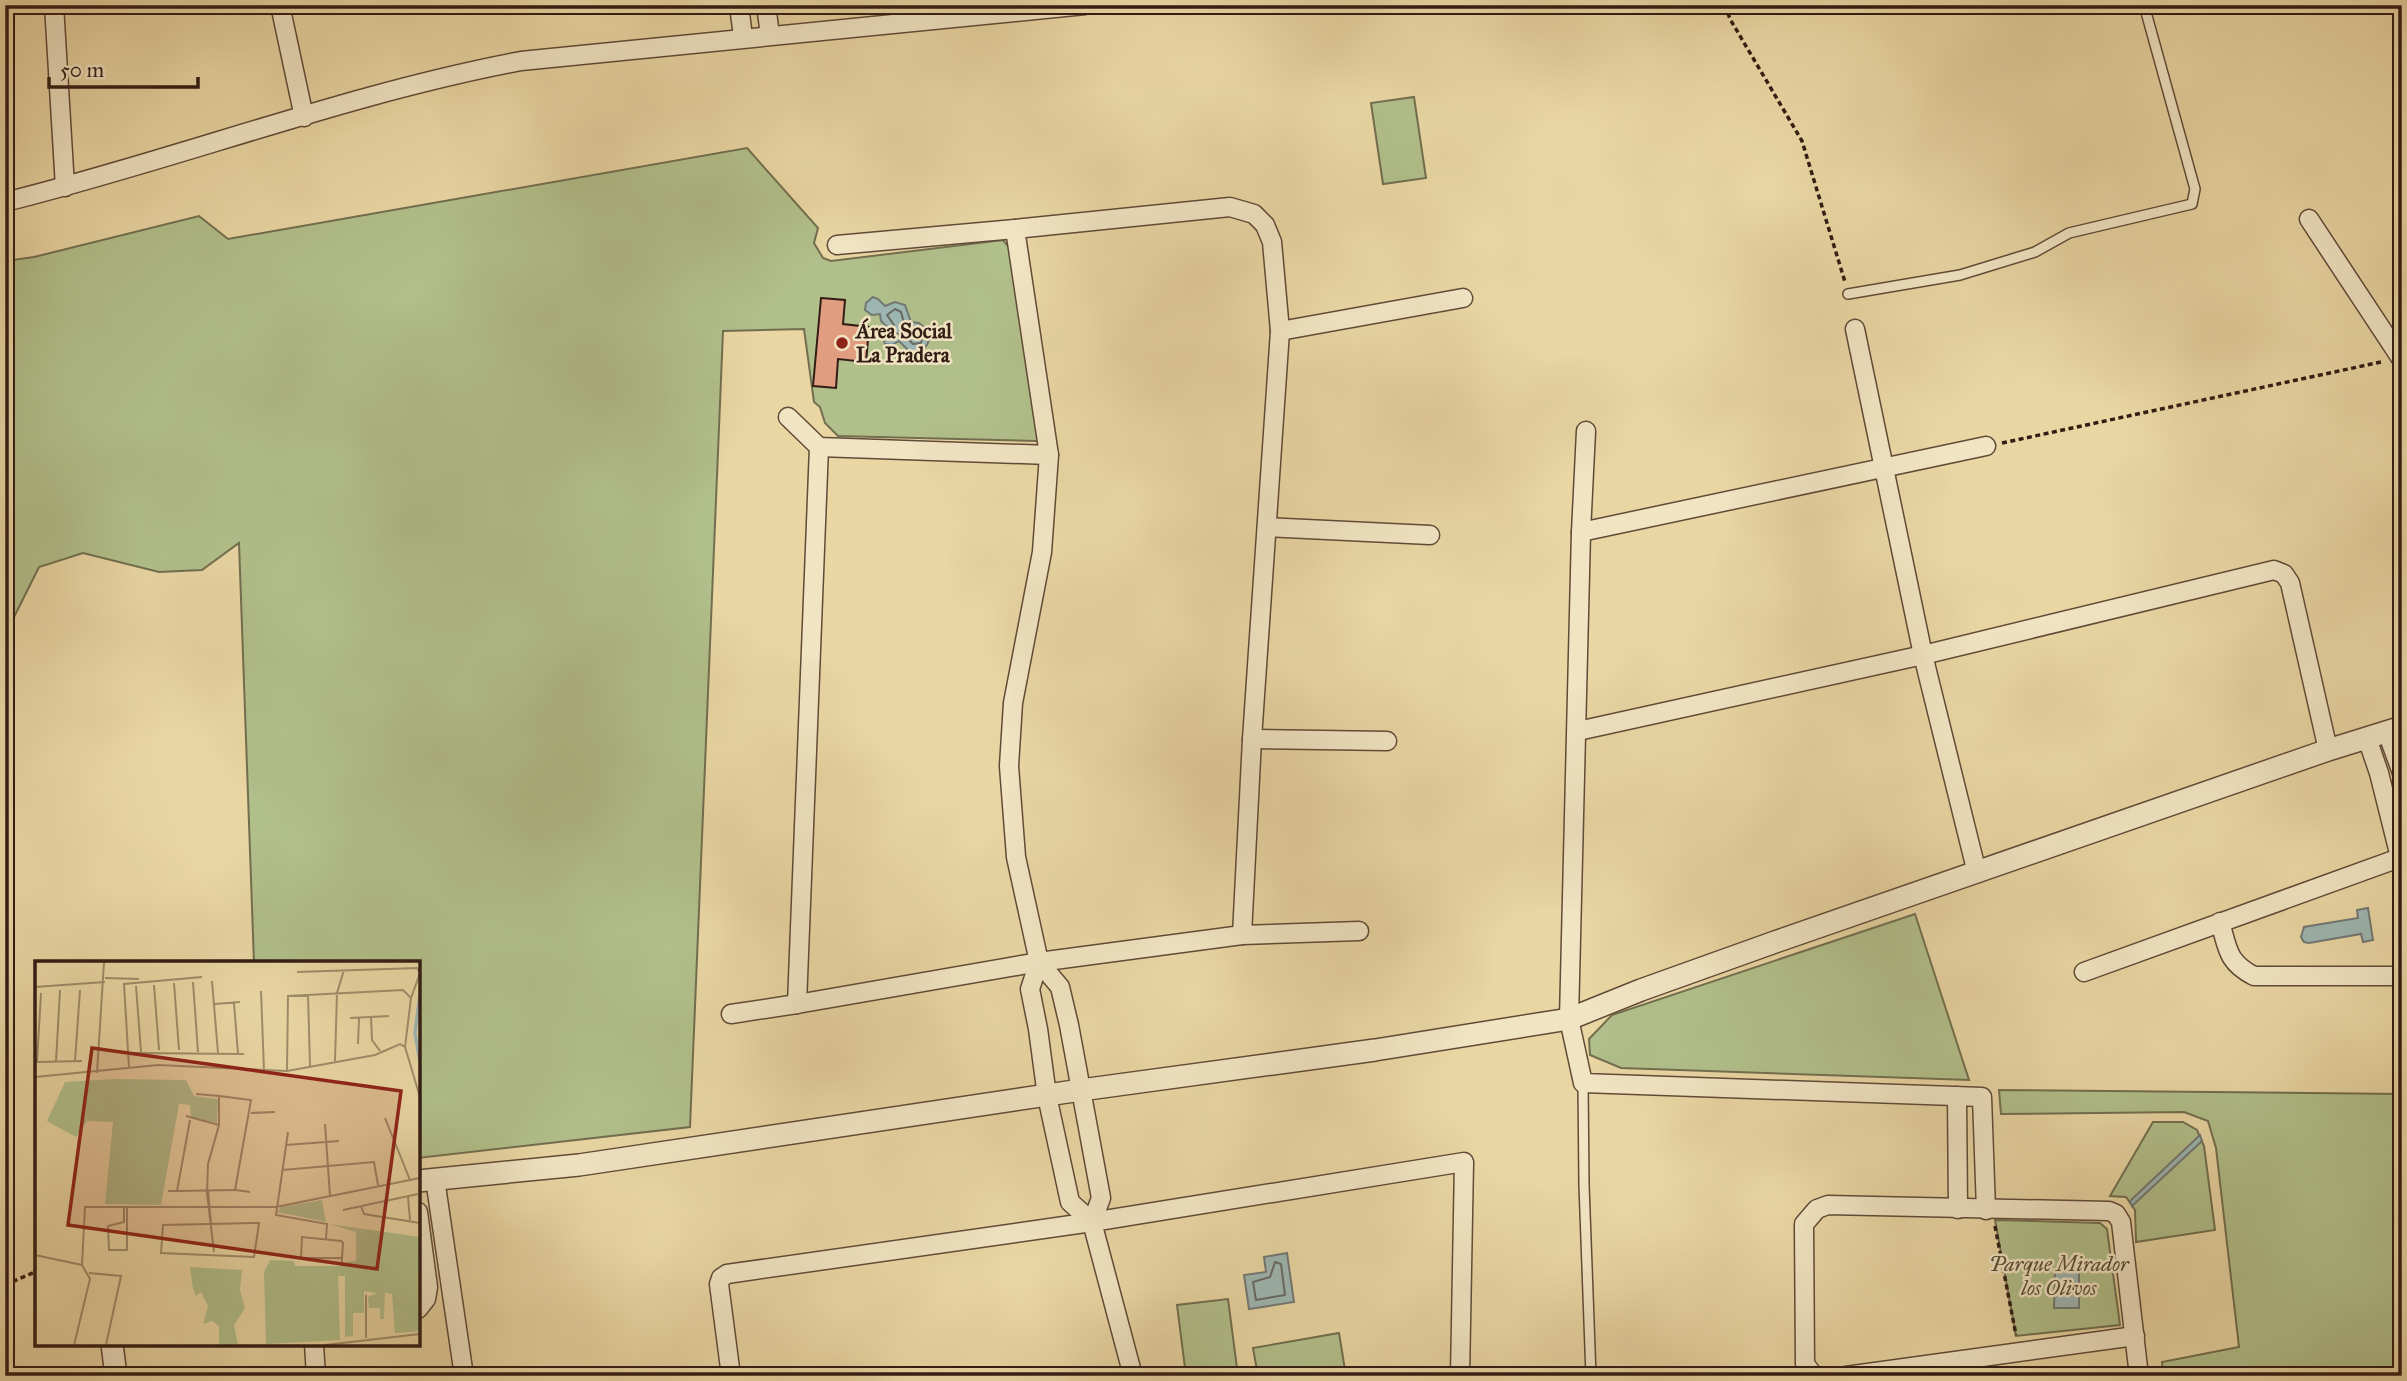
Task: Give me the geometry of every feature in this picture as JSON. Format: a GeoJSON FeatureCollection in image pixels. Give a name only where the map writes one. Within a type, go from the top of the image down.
{"type":"FeatureCollection","features":[{"type":"Feature","properties":{"kind":"street"},"geometry":{"type":"LineString","coordinates":[[54,5],[65,187]]}},
{"type":"Feature","properties":{"kind":"street"},"geometry":{"type":"LineString","coordinates":[[279,5],[304,117]]}},
{"type":"Feature","properties":{"kind":"street"},"geometry":{"type":"LineString","coordinates":[[739,5],[743,37]]}},
{"type":"Feature","properties":{"kind":"street"},"geometry":{"type":"LineString","coordinates":[[766,5],[770,35]]}},
{"type":"Feature","properties":{"kind":"street"},"geometry":{"type":"LineString","coordinates":[[5,202],[461,72],[521,61],[1085,5]]}},
{"type":"Feature","properties":{"kind":"street"},"geometry":{"type":"LineString","coordinates":[[837,245],[1230,207],[1254,214],[1265,225],[1272,242],[1280,331],[1252,739],[1242,935]]}},
{"type":"Feature","properties":{"kind":"street"},"geometry":{"type":"LineString","coordinates":[[2309,219],[2401,359]]}},
{"type":"Feature","properties":{"kind":"street"},"geometry":{"type":"LineString","coordinates":[[1015,229],[1049,456],[1042,552],[1013,703],[1009,766],[1016,857],[1038,962],[1030,989],[1047,1096],[1070,1202],[1092,1222],[1133,1376]]}},
{"type":"Feature","properties":{"kind":"street"},"geometry":{"type":"LineString","coordinates":[[1280,331],[1463,298]]}},
{"type":"Feature","properties":{"kind":"street"},"geometry":{"type":"LineString","coordinates":[[1855,329],[1923,654],[1976,873]]}},
{"type":"Feature","properties":{"kind":"street"},"geometry":{"type":"LineString","coordinates":[[788,417],[819,447],[1049,456]]}},
{"type":"Feature","properties":{"kind":"street"},"geometry":{"type":"LineString","coordinates":[[1586,431],[1569,1019],[1583,1083],[1982,1097],[1990,1215]]}},
{"type":"Feature","properties":{"kind":"street"},"geometry":{"type":"LineString","coordinates":[[1581,532],[1986,446]]}},
{"type":"Feature","properties":{"kind":"street"},"geometry":{"type":"LineString","coordinates":[[797,1004],[819,447]]}},
{"type":"Feature","properties":{"kind":"street"},"geometry":{"type":"LineString","coordinates":[[1267,527],[1430,535]]}},
{"type":"Feature","properties":{"kind":"street"},"geometry":{"type":"LineString","coordinates":[[1578,731],[1923,654],[2274,570],[2284,574],[2290,583],[2328,750]]}},
{"type":"Feature","properties":{"kind":"street"},"geometry":{"type":"LineString","coordinates":[[464,1376],[427,1180],[579,1165],[1081,1090],[1375,1050],[1569,1019],[1751,951],[2385,732]]}},
{"type":"Feature","properties":{"kind":"street"},"geometry":{"type":"LineString","coordinates":[[2385,732],[2402,774]]}},
{"type":"Feature","properties":{"kind":"street"},"geometry":{"type":"LineString","coordinates":[[2084,972],[2401,857],[2379,773],[2385,732]]}},
{"type":"Feature","properties":{"kind":"street"},"geometry":{"type":"LineString","coordinates":[[1252,739],[1387,740]]}},
{"type":"Feature","properties":{"kind":"street"},"geometry":{"type":"LineString","coordinates":[[2220,922],[2230,959],[2242,970],[2255,976],[2402,976]]}},
{"type":"Feature","properties":{"kind":"street"},"geometry":{"type":"LineString","coordinates":[[732,1014],[1038,962],[1242,935],[1359,931]]}},
{"type":"Feature","properties":{"kind":"street"},"geometry":{"type":"LineString","coordinates":[[1038,962],[1060,987],[1101,1198],[1092,1222]]}},
{"type":"Feature","properties":{"kind":"street"},"geometry":{"type":"LineString","coordinates":[[1957,1096],[1958,1209]]}},
{"type":"Feature","properties":{"kind":"street"},"geometry":{"type":"LineString","coordinates":[[731,1376],[719,1284],[721,1278],[727,1274],[1092,1222],[1464,1162],[1460,1376]]}},
{"type":"Feature","properties":{"kind":"street"},"geometry":{"type":"LineString","coordinates":[[1814,1376],[1805,1364],[1804,1224],[1817,1209],[1828,1205],[1958,1209],[1990,1215],[2109,1211],[2116,1214],[2121,1222],[2138,1376]]}},
{"type":"Feature","properties":{"kind":"street"},"geometry":{"type":"LineString","coordinates":[[420,1227],[428,1287],[426,1299],[420,1306]]}},
{"type":"Feature","properties":{"kind":"street"},"geometry":{"type":"LineString","coordinates":[[1846,1376],[2135,1336]]}},
{"type":"Feature","properties":{"kind":"street"},"geometry":{"type":"LineString","coordinates":[[112,1346],[116,1376]]}},
{"type":"Feature","properties":{"kind":"street"},"geometry":{"type":"LineString","coordinates":[[314,1346],[316,1376]]}},
{"type":"Feature","properties":{"kind":"lane"},"geometry":{"type":"LineString","coordinates":[[1847,295],[1960,275],[2035,252],[2069,233],[2192,204],[2195,189],[2144,5]]}},
{"type":"Feature","properties":{"kind":"lane"},"geometry":{"type":"LineString","coordinates":[[1583,1083],[1591,1376]]}},
{"type":"Feature","properties":{"kind":"path"},"geometry":{"type":"LineString","coordinates":[[1724,5],[1801,141],[1843,271],[1847,295]]}},
{"type":"Feature","properties":{"kind":"path"},"geometry":{"type":"LineString","coordinates":[[1986,446],[2401,359]]}},
{"type":"Feature","properties":{"kind":"path"},"geometry":{"type":"LineString","coordinates":[[1990,1215],[2016,1336]]}},
{"type":"Feature","properties":{"kind":"path"},"geometry":{"type":"LineString","coordinates":[[5,1285],[35,1272]]}},
{"type":"Feature","properties":{"kind":"green space"},"geometry":{"type":"Polygon","coordinates":[[[1414,97],[1426,178],[1383,184],[1371,103],[1414,97]]]}},
{"type":"Feature","properties":{"kind":"green space"},"geometry":{"type":"Polygon","coordinates":[[[747,148],[818,228],[814,243],[823,258],[831,261],[1003,240],[1015,254],[1045,436],[1036,441],[838,436],[825,423],[820,407],[814,402],[804,329],[723,331],[690,1127],[420,1158],[420,961],[254,961],[239,543],[202,570],[159,572],[83,553],[39,567],[5,635],[5,261],[34,257],[199,216],[228,239],[747,148]]]}},
{"type":"Feature","properties":{"kind":"green space"},"geometry":{"type":"Polygon","coordinates":[[[1915,914],[1969,1080],[1621,1068],[1590,1055],[1589,1039],[1612,1015],[1915,914]]]}},
{"type":"Feature","properties":{"kind":"green space"},"geometry":{"type":"Polygon","coordinates":[[[1999,1090],[2402,1094],[2402,1376],[2163,1376],[2162,1362],[2239,1347],[2216,1148],[2208,1121],[2184,1112],[2001,1114],[1999,1090]]]}},
{"type":"Feature","properties":{"kind":"green space"},"geometry":{"type":"Polygon","coordinates":[[[2153,1122],[2183,1122],[2197,1130],[2204,1146],[2215,1230],[2136,1242],[2135,1210],[2126,1197],[2110,1196],[2153,1122]]]}},
{"type":"Feature","properties":{"kind":"green space","name":"Parque Mirador los Olivos"},"geometry":{"type":"Polygon","coordinates":[[[1995,1220],[2100,1223],[2107,1229],[2120,1325],[2016,1336],[1995,1220]]]}},
{"type":"Feature","properties":{"kind":"green space"},"geometry":{"type":"Polygon","coordinates":[[[1228,1299],[1238,1376],[1186,1376],[1177,1305],[1228,1299]]]}},
{"type":"Feature","properties":{"kind":"green space"},"geometry":{"type":"Polygon","coordinates":[[[1339,1333],[1346,1376],[1258,1376],[1253,1348],[1339,1333]]]}},
{"type":"Feature","properties":{"kind":"water"},"geometry":{"type":"Polygon","coordinates":[[[873,297],[885,306],[895,302],[905,305],[911,322],[919,323],[929,331],[925,348],[917,353],[908,350],[899,341],[892,345],[885,344],[883,338],[888,328],[881,321],[880,314],[872,315],[865,310],[866,303],[873,297]]]}},
{"type":"Feature","properties":{"kind":"water"},"geometry":{"type":"Polygon","coordinates":[[[2368,908],[2373,940],[2363,942],[2361,934],[2309,943],[2304,942],[2301,937],[2304,927],[2358,918],[2357,910],[2368,908]]]}},
{"type":"Feature","properties":{"kind":"water"},"geometry":{"type":"Polygon","coordinates":[[[2200,1135],[2202,1141],[2132,1206],[2130,1201],[2200,1135]]]}},
{"type":"Feature","properties":{"kind":"water"},"geometry":{"type":"Polygon","coordinates":[[[1287,1253],[1294,1302],[1249,1309],[1244,1275],[1266,1272],[1264,1257],[1287,1253]]]}},
{"type":"Feature","properties":{"kind":"water"},"geometry":{"type":"Polygon","coordinates":[[[2055,1272],[2079,1272],[2079,1308],[2054,1308],[2055,1272]]]}},
{"type":"Feature","properties":{"kind":"building","name":"Área Social La Pradera"},"geometry":{"type":"Polygon","coordinates":[[[821,298],[845,300],[843,324],[869,327],[866,362],[838,359],[836,388],[813,386],[821,298]]]}},
{"type":"Feature","properties":{"kind":"place","name":"Área Social La Pradera"},"geometry":{"type":"Point","coordinates":[842,343]}}]}
